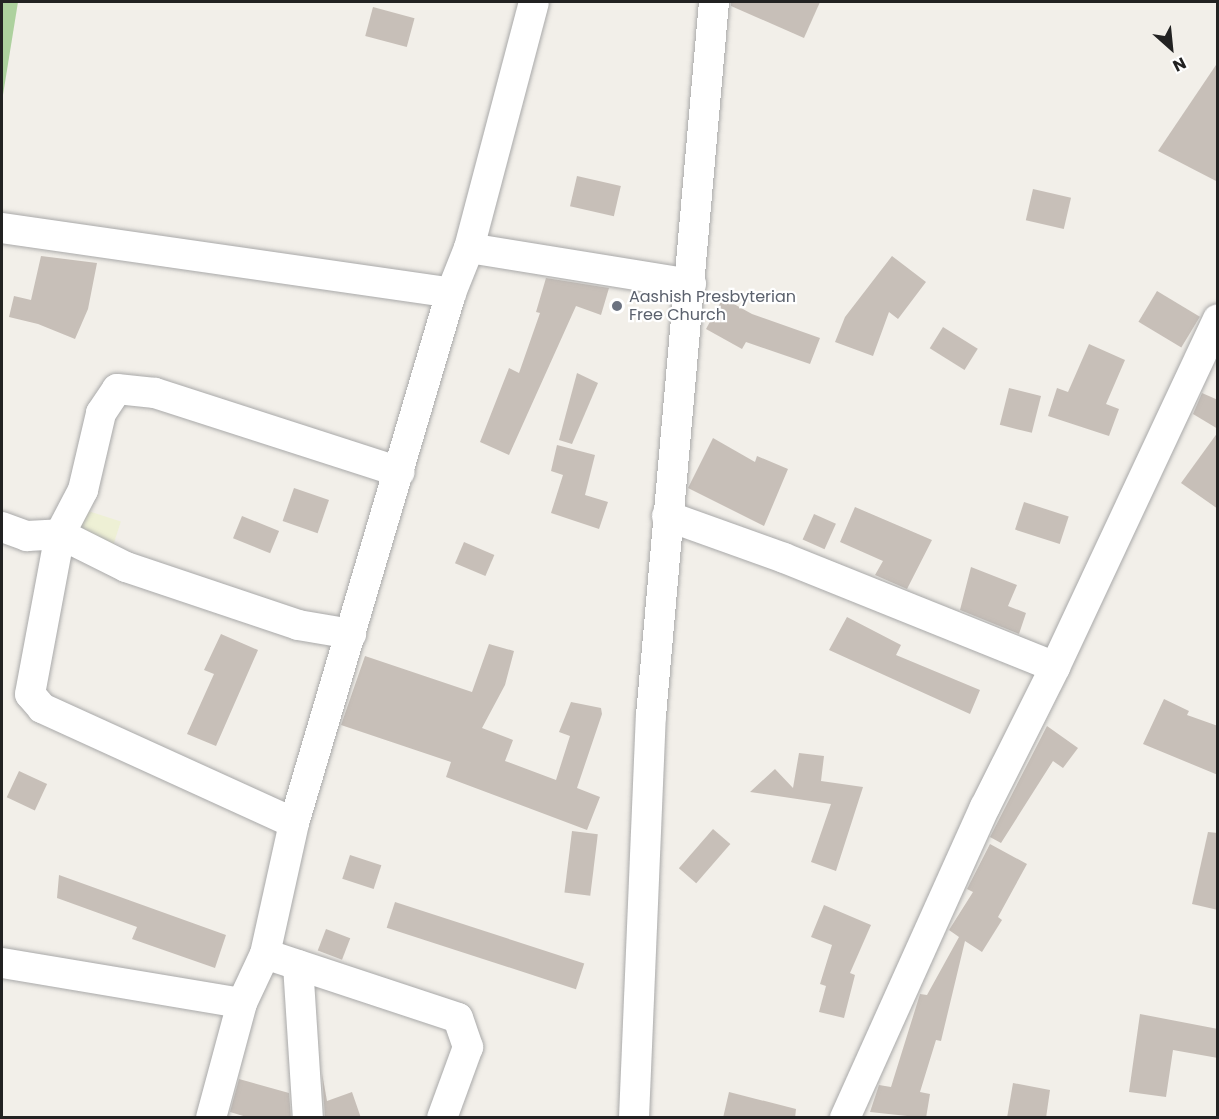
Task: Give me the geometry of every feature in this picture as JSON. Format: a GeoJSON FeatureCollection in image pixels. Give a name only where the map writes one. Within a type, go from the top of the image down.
{"type":"FeatureCollection","features":[{"type":"Feature","properties":{"kind":"street"},"geometry":{"type":"LineString","coordinates":[[211,1118],[242,1003],[265,954],[294,823],[400,472],[451,293],[469,248],[534,2]]}},
{"type":"Feature","properties":{"kind":"street"},"geometry":{"type":"LineString","coordinates":[[634,1118],[651,716],[667,516],[691,284],[714,2]]}},
{"type":"Feature","properties":{"kind":"street"},"geometry":{"type":"LineString","coordinates":[[2,228],[451,293]]}},
{"type":"Feature","properties":{"kind":"street"},"geometry":{"type":"LineString","coordinates":[[469,248],[691,284]]}},
{"type":"Feature","properties":{"kind":"street"},"geometry":{"type":"LineString","coordinates":[[845,1118],[985,807],[1055,667],[1218,319]]}},
{"type":"Feature","properties":{"kind":"street"},"geometry":{"type":"LineString","coordinates":[[294,823],[42,708],[30,694],[60,534],[83,490],[101,413],[117,390],[165,396],[400,472]]}},
{"type":"Feature","properties":{"kind":"street"},"geometry":{"type":"LineString","coordinates":[[667,516],[784,558],[1055,667]]}},
{"type":"Feature","properties":{"kind":"street"},"geometry":{"type":"LineString","coordinates":[[2,527],[27,536],[60,534],[126,567],[298,626],[351,634]]}},
{"type":"Feature","properties":{"kind":"street"},"geometry":{"type":"LineString","coordinates":[[265,954],[458,1018],[468,1047],[442,1118]]}},
{"type":"Feature","properties":{"kind":"street"},"geometry":{"type":"LineString","coordinates":[[2,963],[242,1003]]}},
{"type":"Feature","properties":{"kind":"street"},"geometry":{"type":"LineString","coordinates":[[298,965],[308,1118]]}},
{"type":"Feature","properties":{"kind":"green space"},"geometry":{"type":"Polygon","coordinates":[[[2,2],[18,2],[2,101],[2,2]]]}},
{"type":"Feature","properties":{"kind":"green space"},"geometry":{"type":"Polygon","coordinates":[[[79,508],[121,522],[111,552],[69,538],[79,508]]]}},
{"type":"Feature","properties":{"kind":"building"},"geometry":{"type":"Polygon","coordinates":[[[731,2],[820,2],[804,38],[731,6],[731,2]]]}},
{"type":"Feature","properties":{"kind":"building"},"geometry":{"type":"Polygon","coordinates":[[[373,7],[415,18],[407,47],[365,36],[373,7]]]}},
{"type":"Feature","properties":{"kind":"building"},"geometry":{"type":"Polygon","coordinates":[[[1218,62],[1218,182],[1158,151],[1218,62]]]}},
{"type":"Feature","properties":{"kind":"building"},"geometry":{"type":"Polygon","coordinates":[[[577,176],[621,186],[614,216],[570,206],[577,176]]]}},
{"type":"Feature","properties":{"kind":"building"},"geometry":{"type":"Polygon","coordinates":[[[1033,189],[1071,198],[1064,229],[1026,220],[1033,189]]]}},
{"type":"Feature","properties":{"kind":"building"},"geometry":{"type":"Polygon","coordinates":[[[41,256],[97,263],[88,309],[75,339],[38,324],[9,317],[14,296],[31,300],[41,256]]]}},
{"type":"Feature","properties":{"kind":"building"},"geometry":{"type":"Polygon","coordinates":[[[892,256],[926,282],[898,319],[889,312],[873,356],[835,342],[845,317],[892,256]]]}},
{"type":"Feature","properties":{"kind":"building"},"geometry":{"type":"Polygon","coordinates":[[[546,278],[609,288],[601,315],[576,306],[509,455],[480,442],[509,368],[519,373],[540,313],[536,312],[546,278]]]}},
{"type":"Feature","properties":{"kind":"building"},"geometry":{"type":"Polygon","coordinates":[[[1157,291],[1200,317],[1181,348],[1138,322],[1157,291]]]}},
{"type":"Feature","properties":{"kind":"building"},"geometry":{"type":"Polygon","coordinates":[[[723,298],[752,314],[820,338],[810,364],[746,342],[742,349],[706,329],[723,298]]]}},
{"type":"Feature","properties":{"kind":"building"},"geometry":{"type":"Polygon","coordinates":[[[943,327],[978,349],[965,370],[930,348],[943,327]]]}},
{"type":"Feature","properties":{"kind":"building"},"geometry":{"type":"Polygon","coordinates":[[[1089,344],[1125,360],[1106,404],[1119,409],[1109,436],[1048,416],[1057,388],[1068,392],[1089,344]]]}},
{"type":"Feature","properties":{"kind":"building"},"geometry":{"type":"Polygon","coordinates":[[[577,373],[598,383],[572,444],[559,440],[577,373]]]}},
{"type":"Feature","properties":{"kind":"building"},"geometry":{"type":"Polygon","coordinates":[[[1009,388],[1041,396],[1032,433],[1000,425],[1009,388]]]}},
{"type":"Feature","properties":{"kind":"building"},"geometry":{"type":"Polygon","coordinates":[[[1202,393],[1218,400],[1218,429],[1193,414],[1202,393]]]}},
{"type":"Feature","properties":{"kind":"building"},"geometry":{"type":"Polygon","coordinates":[[[1218,432],[1218,509],[1181,483],[1218,432]]]}},
{"type":"Feature","properties":{"kind":"building"},"geometry":{"type":"Polygon","coordinates":[[[713,438],[755,462],[757,456],[788,469],[764,526],[688,488],[713,438]]]}},
{"type":"Feature","properties":{"kind":"building"},"geometry":{"type":"Polygon","coordinates":[[[557,445],[595,455],[585,495],[608,502],[599,529],[551,513],[563,475],[551,471],[557,445]]]}},
{"type":"Feature","properties":{"kind":"building"},"geometry":{"type":"Polygon","coordinates":[[[294,488],[329,500],[318,533],[283,521],[294,488]]]}},
{"type":"Feature","properties":{"kind":"building"},"geometry":{"type":"Polygon","coordinates":[[[1024,502],[1069,517],[1060,544],[1015,530],[1024,502]]]}},
{"type":"Feature","properties":{"kind":"building"},"geometry":{"type":"Polygon","coordinates":[[[855,507],[932,540],[907,589],[875,575],[883,561],[840,542],[855,507]]]}},
{"type":"Feature","properties":{"kind":"building"},"geometry":{"type":"Polygon","coordinates":[[[814,514],[836,524],[825,549],[803,540],[814,514]]]}},
{"type":"Feature","properties":{"kind":"building"},"geometry":{"type":"Polygon","coordinates":[[[242,516],[279,531],[270,553],[233,538],[242,516]]]}},
{"type":"Feature","properties":{"kind":"building"},"geometry":{"type":"Polygon","coordinates":[[[464,542],[494,555],[485,576],[455,563],[464,542]]]}},
{"type":"Feature","properties":{"kind":"building"},"geometry":{"type":"Polygon","coordinates":[[[971,567],[1017,585],[1008,606],[1026,613],[1019,634],[960,610],[971,567]]]}},
{"type":"Feature","properties":{"kind":"building"},"geometry":{"type":"Polygon","coordinates":[[[847,617],[901,645],[896,655],[980,690],[970,714],[829,650],[847,617]]]}},
{"type":"Feature","properties":{"kind":"building"},"geometry":{"type":"Polygon","coordinates":[[[221,634],[258,650],[216,746],[187,734],[214,674],[204,670],[221,634]]]}},
{"type":"Feature","properties":{"kind":"building"},"geometry":{"type":"Polygon","coordinates":[[[489,644],[514,651],[505,685],[482,728],[513,740],[505,761],[556,780],[570,736],[559,732],[571,702],[601,708],[602,714],[577,788],[600,797],[587,830],[446,777],[451,762],[341,725],[365,656],[472,692],[489,644]]]}},
{"type":"Feature","properties":{"kind":"building"},"geometry":{"type":"Polygon","coordinates":[[[1164,699],[1189,711],[1187,715],[1218,726],[1218,775],[1143,744],[1164,699]]]}},
{"type":"Feature","properties":{"kind":"building"},"geometry":{"type":"Polygon","coordinates":[[[1047,726],[1078,748],[1063,768],[1053,761],[1001,843],[990,837],[1047,726]]]}},
{"type":"Feature","properties":{"kind":"building"},"geometry":{"type":"Polygon","coordinates":[[[799,753],[824,756],[821,781],[863,787],[836,871],[811,862],[831,804],[750,792],[775,769],[793,788],[799,753]]]}},
{"type":"Feature","properties":{"kind":"building"},"geometry":{"type":"Polygon","coordinates":[[[19,771],[47,784],[35,810],[7,797],[19,771]]]}},
{"type":"Feature","properties":{"kind":"building"},"geometry":{"type":"Polygon","coordinates":[[[713,829],[730,844],[696,883],[679,868],[713,829]]]}},
{"type":"Feature","properties":{"kind":"building"},"geometry":{"type":"Polygon","coordinates":[[[572,831],[598,834],[590,896],[564,893],[572,831]]]}},
{"type":"Feature","properties":{"kind":"building"},"geometry":{"type":"Polygon","coordinates":[[[1208,832],[1218,833],[1218,910],[1192,904],[1208,832]]]}},
{"type":"Feature","properties":{"kind":"building"},"geometry":{"type":"Polygon","coordinates":[[[990,844],[1027,864],[998,917],[1002,920],[982,952],[965,941],[941,1041],[936,1040],[920,1092],[930,1094],[926,1118],[870,1112],[879,1085],[891,1087],[920,994],[927,995],[959,937],[949,930],[973,892],[967,889],[990,844]]]}},
{"type":"Feature","properties":{"kind":"building"},"geometry":{"type":"Polygon","coordinates":[[[350,855],[381,865],[374,889],[342,879],[350,855]]]}},
{"type":"Feature","properties":{"kind":"building"},"geometry":{"type":"Polygon","coordinates":[[[59,875],[226,935],[215,968],[132,939],[137,927],[57,898],[59,875]]]}},
{"type":"Feature","properties":{"kind":"building"},"geometry":{"type":"Polygon","coordinates":[[[395,902],[584,963],[576,989],[387,928],[395,902]]]}},
{"type":"Feature","properties":{"kind":"building"},"geometry":{"type":"Polygon","coordinates":[[[824,905],[871,925],[850,973],[855,975],[844,1018],[819,1012],[826,986],[820,984],[832,945],[811,937],[824,905]]]}},
{"type":"Feature","properties":{"kind":"building"},"geometry":{"type":"Polygon","coordinates":[[[326,929],[350,938],[342,960],[318,950],[326,929]]]}},
{"type":"Feature","properties":{"kind":"building"},"geometry":{"type":"Polygon","coordinates":[[[1140,1014],[1218,1029],[1218,1058],[1173,1050],[1166,1097],[1129,1092],[1140,1014]]]}},
{"type":"Feature","properties":{"kind":"building"},"geometry":{"type":"Polygon","coordinates":[[[322,1073],[327,1101],[352,1092],[361,1118],[325,1118],[322,1073]]]}},
{"type":"Feature","properties":{"kind":"building"},"geometry":{"type":"Polygon","coordinates":[[[239,1079],[289,1093],[291,1118],[250,1118],[230,1112],[239,1079]]]}},
{"type":"Feature","properties":{"kind":"building"},"geometry":{"type":"Polygon","coordinates":[[[1013,1083],[1050,1090],[1046,1118],[1007,1118],[1013,1083]]]}},
{"type":"Feature","properties":{"kind":"building"},"geometry":{"type":"Polygon","coordinates":[[[729,1092],[796,1109],[795,1118],[723,1118],[729,1092]]]}},
{"type":"Feature","properties":{"kind":"place","name":"Aashish Presbyterian Free Church"},"geometry":{"type":"Point","coordinates":[617,306]}}]}
